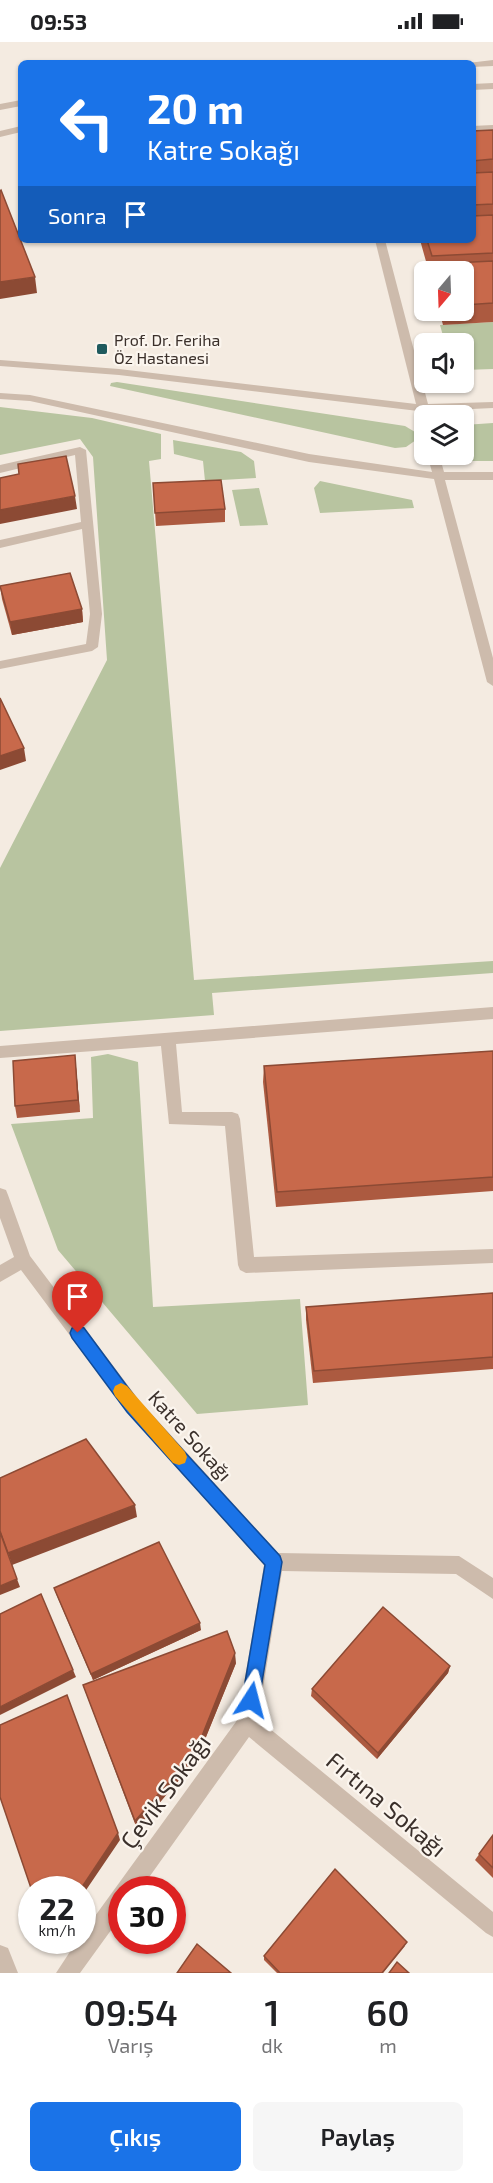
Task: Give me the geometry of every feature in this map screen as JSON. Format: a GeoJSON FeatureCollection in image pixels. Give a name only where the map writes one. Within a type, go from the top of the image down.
{"type":"FeatureCollection","features":[{"type":"Feature","properties":{"kind":"street"},"geometry":{"type":"LineString","coordinates":[[476,64],[493,63]]}},
{"type":"Feature","properties":{"kind":"street"},"geometry":{"type":"LineString","coordinates":[[476,87],[493,86]]}},
{"type":"Feature","properties":{"kind":"street"},"geometry":{"type":"LineString","coordinates":[[0,107],[18,104]]}},
{"type":"Feature","properties":{"kind":"street"},"geometry":{"type":"LineString","coordinates":[[476,129],[493,128]]}},
{"type":"Feature","properties":{"kind":"street"},"geometry":{"type":"LineString","coordinates":[[0,134],[18,130]]}},
{"type":"Feature","properties":{"kind":"street"},"geometry":{"type":"LineString","coordinates":[[381,243],[422,405]]}},
{"type":"Feature","properties":{"kind":"street"},"geometry":{"type":"LineString","coordinates":[[0,363],[119,372],[414,411]]}},
{"type":"Feature","properties":{"kind":"street"},"geometry":{"type":"LineString","coordinates":[[0,396],[30,398],[309,458],[437,476],[493,476]]}},
{"type":"Feature","properties":{"kind":"street"},"geometry":{"type":"LineString","coordinates":[[474,407],[493,405]]}},
{"type":"Feature","properties":{"kind":"street"},"geometry":{"type":"LineString","coordinates":[[0,470],[80,450],[96,615],[92,646],[0,664]]}},
{"type":"Feature","properties":{"kind":"street"},"geometry":{"type":"LineString","coordinates":[[435,465],[493,682]]}},
{"type":"Feature","properties":{"kind":"street"},"geometry":{"type":"LineString","coordinates":[[0,544],[87,524]]}},
{"type":"Feature","properties":{"kind":"street"},"geometry":{"type":"LineString","coordinates":[[0,1052],[493,1013]]}},
{"type":"Feature","properties":{"kind":"street"},"geometry":{"type":"LineString","coordinates":[[168,1039],[175,1119],[232,1119],[246,1265],[493,1256]]}},
{"type":"Feature","properties":{"kind":"street","name":"Katre Sokağı"},"geometry":{"type":"LineString","coordinates":[[0,1195],[23,1260],[133,1406],[274,1562]]}},
{"type":"Feature","properties":{"kind":"street"},"geometry":{"type":"LineString","coordinates":[[0,1274],[23,1260]]}},
{"type":"Feature","properties":{"kind":"street"},"geometry":{"type":"LineString","coordinates":[[247,1723],[274,1562],[459,1565],[493,1590]]}},
{"type":"Feature","properties":{"kind":"street","name":"Çevik Sokağı"},"geometry":{"type":"LineString","coordinates":[[137,1876],[247,1723]]}},
{"type":"Feature","properties":{"kind":"street","name":"Fırtına Sokağı"},"geometry":{"type":"LineString","coordinates":[[247,1723],[493,1926]]}},
{"type":"Feature","properties":{"kind":"street"},"geometry":{"type":"LineString","coordinates":[[67,1973],[108,1917]]}},
{"type":"Feature","properties":{"kind":"street"},"geometry":{"type":"LineString","coordinates":[[0,1956],[7,1973]]}},
{"type":"Feature","properties":{"kind":"green space"},"geometry":{"type":"Polygon","coordinates":[[[493,322],[493,369],[474,370],[474,333],[442,333],[440,325],[493,322]]]}},
{"type":"Feature","properties":{"kind":"green space"},"geometry":{"type":"Polygon","coordinates":[[[117,382],[405,426],[414,431],[414,441],[406,447],[395,448],[110,386],[111,383],[117,382]]]}},
{"type":"Feature","properties":{"kind":"green space"},"geometry":{"type":"Polygon","coordinates":[[[0,407],[92,418],[161,434],[161,459],[149,461],[194,980],[493,961],[493,973],[212,993],[214,1015],[0,1031],[0,868],[107,660],[93,457],[80,439],[0,455],[0,407]]]}},
{"type":"Feature","properties":{"kind":"green space"},"geometry":{"type":"Polygon","coordinates":[[[493,423],[493,461],[474,461],[474,424],[493,423]]]}},
{"type":"Feature","properties":{"kind":"green space"},"geometry":{"type":"Polygon","coordinates":[[[173,440],[241,452],[254,461],[256,478],[205,481],[203,461],[174,454],[173,440]]]}},
{"type":"Feature","properties":{"kind":"green space"},"geometry":{"type":"Polygon","coordinates":[[[320,481],[412,500],[414,508],[320,513],[314,488],[320,481]]]}},
{"type":"Feature","properties":{"kind":"green space"},"geometry":{"type":"Polygon","coordinates":[[[259,488],[268,525],[240,526],[232,490],[259,488]]]}},
{"type":"Feature","properties":{"kind":"green space"},"geometry":{"type":"Polygon","coordinates":[[[108,1054],[138,1062],[153,1307],[300,1299],[308,1405],[197,1414],[58,1250],[11,1124],[93,1118],[91,1057],[108,1054]]]}},
{"type":"Feature","properties":{"kind":"building"},"geometry":{"type":"Polygon","coordinates":[[[493,130],[493,159],[476,161],[476,131],[493,130]]]}},
{"type":"Feature","properties":{"kind":"building"},"geometry":{"type":"Polygon","coordinates":[[[493,172],[493,204],[476,205],[476,173],[493,172]]]}},
{"type":"Feature","properties":{"kind":"building"},"geometry":{"type":"Polygon","coordinates":[[[0,191],[18,234],[18,243],[22,243],[35,277],[0,282],[0,191]]]}},
{"type":"Feature","properties":{"kind":"building"},"geometry":{"type":"Polygon","coordinates":[[[493,215],[493,253],[432,256],[428,243],[476,243],[476,216],[493,215]]]}},
{"type":"Feature","properties":{"kind":"building"},"geometry":{"type":"Polygon","coordinates":[[[493,261],[493,303],[474,304],[474,262],[493,261]]]}},
{"type":"Feature","properties":{"kind":"building"},"geometry":{"type":"Polygon","coordinates":[[[66,456],[75,496],[0,510],[0,478],[19,474],[18,464],[66,456]]]}},
{"type":"Feature","properties":{"kind":"building"},"geometry":{"type":"Polygon","coordinates":[[[221,480],[225,509],[155,513],[153,483],[221,480]]]}},
{"type":"Feature","properties":{"kind":"building"},"geometry":{"type":"Polygon","coordinates":[[[70,573],[82,609],[10,622],[0,586],[70,573]]]}},
{"type":"Feature","properties":{"kind":"building"},"geometry":{"type":"Polygon","coordinates":[[[0,698],[24,748],[0,756],[0,698]]]}},
{"type":"Feature","properties":{"kind":"building"},"geometry":{"type":"Polygon","coordinates":[[[493,1051],[493,1177],[277,1192],[264,1066],[493,1051]]]}},
{"type":"Feature","properties":{"kind":"building"},"geometry":{"type":"Polygon","coordinates":[[[75,1055],[78,1100],[15,1106],[13,1061],[75,1055]]]}},
{"type":"Feature","properties":{"kind":"building"},"geometry":{"type":"Polygon","coordinates":[[[493,1293],[493,1357],[314,1371],[306,1307],[493,1293]]]}},
{"type":"Feature","properties":{"kind":"building"},"geometry":{"type":"Polygon","coordinates":[[[86,1439],[135,1505],[8,1553],[0,1531],[0,1478],[86,1439]]]}},
{"type":"Feature","properties":{"kind":"building"},"geometry":{"type":"Polygon","coordinates":[[[0,1532],[17,1579],[0,1586],[0,1532]]]}},
{"type":"Feature","properties":{"kind":"building"},"geometry":{"type":"Polygon","coordinates":[[[159,1542],[200,1623],[91,1674],[54,1588],[159,1542]]]}},
{"type":"Feature","properties":{"kind":"building"},"geometry":{"type":"Polygon","coordinates":[[[41,1594],[73,1670],[0,1707],[0,1614],[41,1594]]]}},
{"type":"Feature","properties":{"kind":"building"},"geometry":{"type":"Polygon","coordinates":[[[383,1607],[450,1666],[378,1753],[312,1689],[383,1607]]]}},
{"type":"Feature","properties":{"kind":"building"},"geometry":{"type":"Polygon","coordinates":[[[227,1631],[235,1653],[196,1751],[135,1821],[83,1685],[227,1631]]]}},
{"type":"Feature","properties":{"kind":"building"},"geometry":{"type":"Polygon","coordinates":[[[67,1695],[118,1833],[89,1876],[27,1876],[0,1797],[0,1725],[67,1695]]]}},
{"type":"Feature","properties":{"kind":"building"},"geometry":{"type":"Polygon","coordinates":[[[493,1835],[493,1868],[479,1854],[493,1835]]]}},
{"type":"Feature","properties":{"kind":"building"},"geometry":{"type":"Polygon","coordinates":[[[335,1869],[407,1942],[382,1973],[280,1973],[264,1956],[335,1869]]]}},
{"type":"Feature","properties":{"kind":"building"},"geometry":{"type":"Polygon","coordinates":[[[197,1944],[231,1973],[177,1973],[197,1944]]]}},
{"type":"Feature","properties":{"kind":"building"},"geometry":{"type":"Polygon","coordinates":[[[397,1962],[409,1973],[389,1973],[397,1962]]]}},
{"type":"Feature","properties":{"kind":"slow traffic"},"geometry":{"type":"LineString","coordinates":[[121,1391],[179,1457]]}},
{"type":"Feature","properties":{"kind":"place","name":"Prof. Dr. Feriha Öz Hastanesi"},"geometry":{"type":"Point","coordinates":[102,349]}},
{"type":"Feature","properties":{"kind":"route"},"geometry":{"type":"LineString","coordinates":[[78,1333],[133,1406],[274,1562],[251,1700]]}}]}
